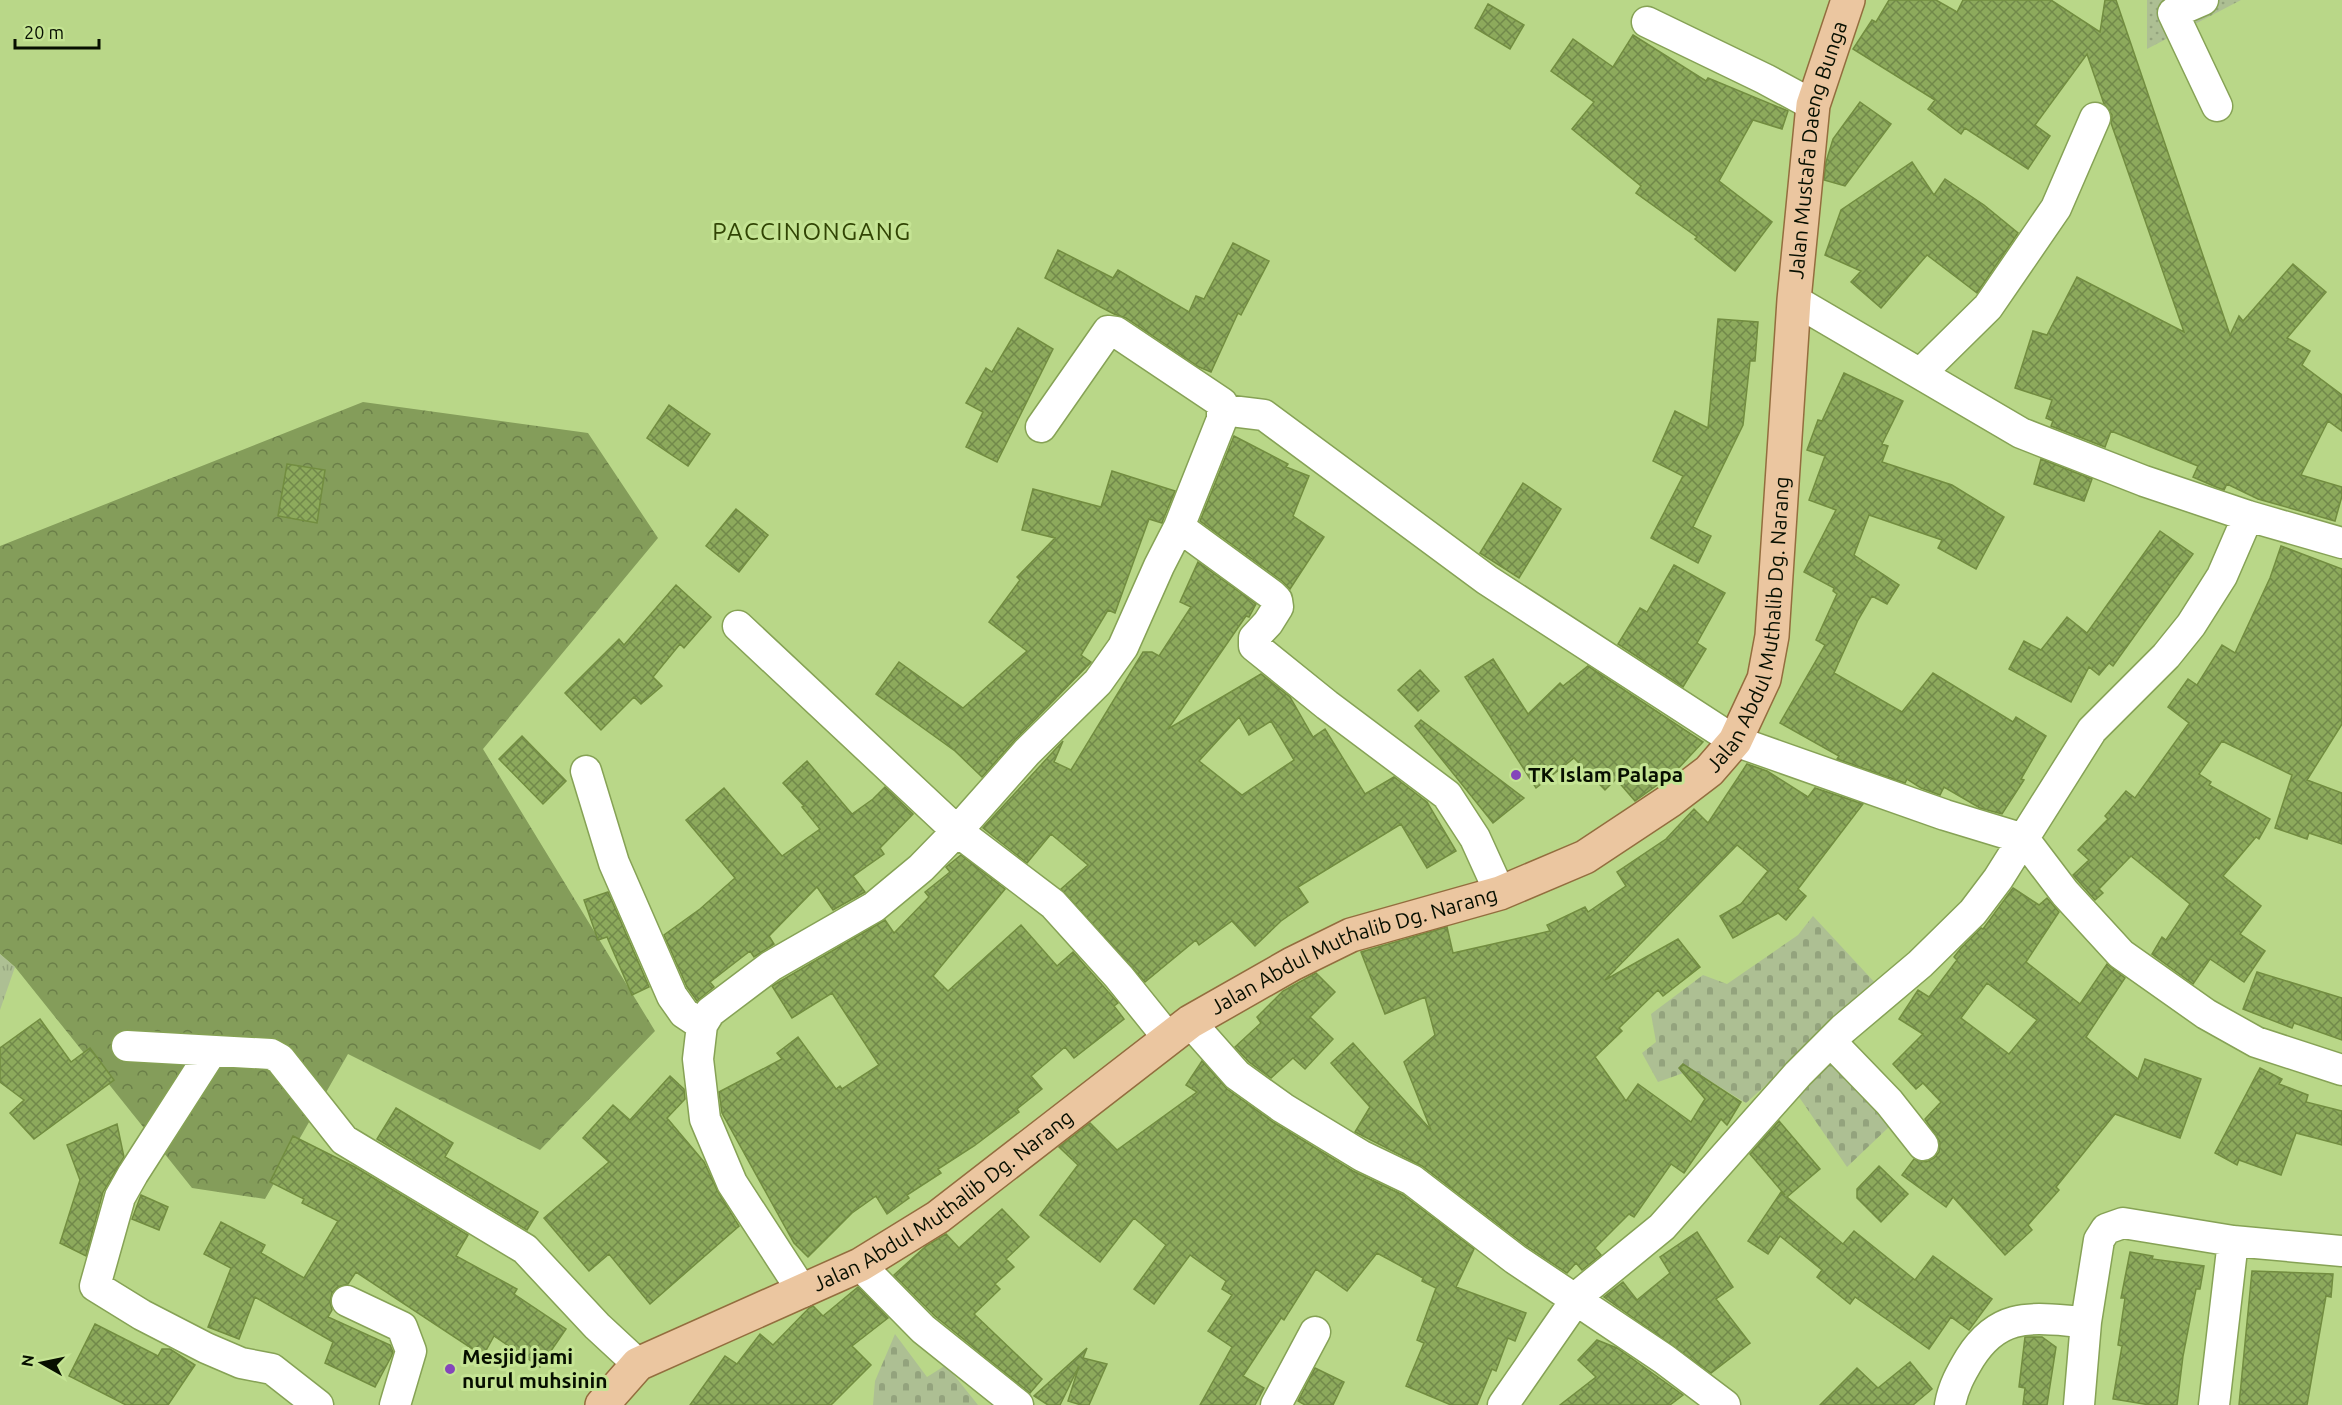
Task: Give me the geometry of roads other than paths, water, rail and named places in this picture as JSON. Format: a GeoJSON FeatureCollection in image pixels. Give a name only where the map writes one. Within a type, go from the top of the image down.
{"type":"FeatureCollection","features":[{"type":"Feature","properties":{"kind":"main road","name":"Jalan Mustafa Daeng Bunga"},"geometry":{"type":"LineString","coordinates":[[1794,300],[1813,105],[1848,0]]}},
{"type":"Feature","properties":{"kind":"main road","name":"Jalan Abdul Muthalib Dg. Narang"},"geometry":{"type":"LineString","coordinates":[[602,1405],[638,1364],[860,1265],[938,1217],[1179,1030],[1292,964],[1351,935],[1500,893],[1585,857],[1671,800],[1709,771],[1735,741],[1764,679],[1772,636],[1794,300]]}},
{"type":"Feature","properties":{"kind":"street"},"geometry":{"type":"LineString","coordinates":[[2203,0],[2174,13],[2217,106]]}},
{"type":"Feature","properties":{"kind":"street"},"geometry":{"type":"LineString","coordinates":[[1647,22],[1813,105]]}},
{"type":"Feature","properties":{"kind":"street"},"geometry":{"type":"LineString","coordinates":[[1921,373],[1988,307],[2056,208],[2094,118]]}},
{"type":"Feature","properties":{"kind":"street"},"geometry":{"type":"LineString","coordinates":[[1794,300],[2021,433],[2144,481],[2247,516],[2342,543]]}},
{"type":"Feature","properties":{"kind":"street"},"geometry":{"type":"LineString","coordinates":[[803,1292],[732,1183],[705,1119],[698,1059],[702,1025],[710,1012],[771,966],[874,907],[921,868],[1027,752],[1098,682],[1123,646],[1179,527],[1214,440],[1223,410],[1222,404],[1212,397],[1116,332],[1108,332],[1041,428]]}},
{"type":"Feature","properties":{"kind":"street"},"geometry":{"type":"LineString","coordinates":[[1223,410],[1264,415],[1487,579],[1735,741],[1945,815],[2024,838],[2065,893],[2121,954],[2206,1014],[2256,1042],[2342,1070]]}},
{"type":"Feature","properties":{"kind":"street"},"geometry":{"type":"LineString","coordinates":[[1503,1405],[1580,1294],[1662,1227],[1798,1074],[1920,964],[1973,912],[1998,879],[2092,730],[2166,656],[2191,625],[2222,576],[2247,516]]}},
{"type":"Feature","properties":{"kind":"street"},"geometry":{"type":"LineString","coordinates":[[1179,527],[1277,600],[1278,607],[1268,623],[1254,638],[1254,645],[1327,705],[1447,795],[1474,838],[1500,893]]}},
{"type":"Feature","properties":{"kind":"street"},"geometry":{"type":"LineString","coordinates":[[738,626],[957,831],[1053,904],[1119,977],[1179,1030],[1283,1108],[1362,1156],[1412,1180],[1515,1259],[1664,1359],[1725,1405]]}},
{"type":"Feature","properties":{"kind":"street"},"geometry":{"type":"LineString","coordinates":[[586,771],[614,863],[672,996],[684,1013],[702,1025]]}},
{"type":"Feature","properties":{"kind":"street"},"geometry":{"type":"LineString","coordinates":[[1831,1042],[1889,1102],[1923,1145]]}},
{"type":"Feature","properties":{"kind":"street"},"geometry":{"type":"LineString","coordinates":[[127,1046],[271,1054],[280,1059],[344,1140],[525,1249],[597,1326],[638,1364]]}},
{"type":"Feature","properties":{"kind":"street"},"geometry":{"type":"LineString","coordinates":[[212,1051],[120,1197],[95,1286],[142,1315],[206,1348],[241,1363],[272,1369],[318,1405]]}},
{"type":"Feature","properties":{"kind":"street"},"geometry":{"type":"LineString","coordinates":[[2079,1405],[2086,1322],[2099,1240],[2106,1229],[2123,1223],[2233,1241],[2342,1251]]}},
{"type":"Feature","properties":{"kind":"street"},"geometry":{"type":"LineString","coordinates":[[2214,1405],[2233,1241]]}},
{"type":"Feature","properties":{"kind":"street"},"geometry":{"type":"LineString","coordinates":[[860,1265],[923,1329],[1018,1405]]}},
{"type":"Feature","properties":{"kind":"street"},"geometry":{"type":"LineString","coordinates":[[347,1301],[402,1327],[407,1335],[411,1351],[395,1405]]}},
{"type":"Feature","properties":{"kind":"street"},"geometry":{"type":"LineString","coordinates":[[1950,1405],[1960,1374],[1979,1343],[2004,1324],[2033,1318],[2086,1322]]}},
{"type":"Feature","properties":{"kind":"street"},"geometry":{"type":"LineString","coordinates":[[1276,1405],[1315,1332]]}},
{"type":"Feature","properties":{"kind":"place","name":"TK Islam Palapa"},"geometry":{"type":"Point","coordinates":[1516,775]}},
{"type":"Feature","properties":{"kind":"place","name":"Mesjid jami nurul muhsinin"},"geometry":{"type":"Point","coordinates":[450,1369]}},
{"type":"Feature","properties":{"kind":"district","name":"PACCINONGANG"},"geometry":{"type":"Point","coordinates":[812,232]}}]}
